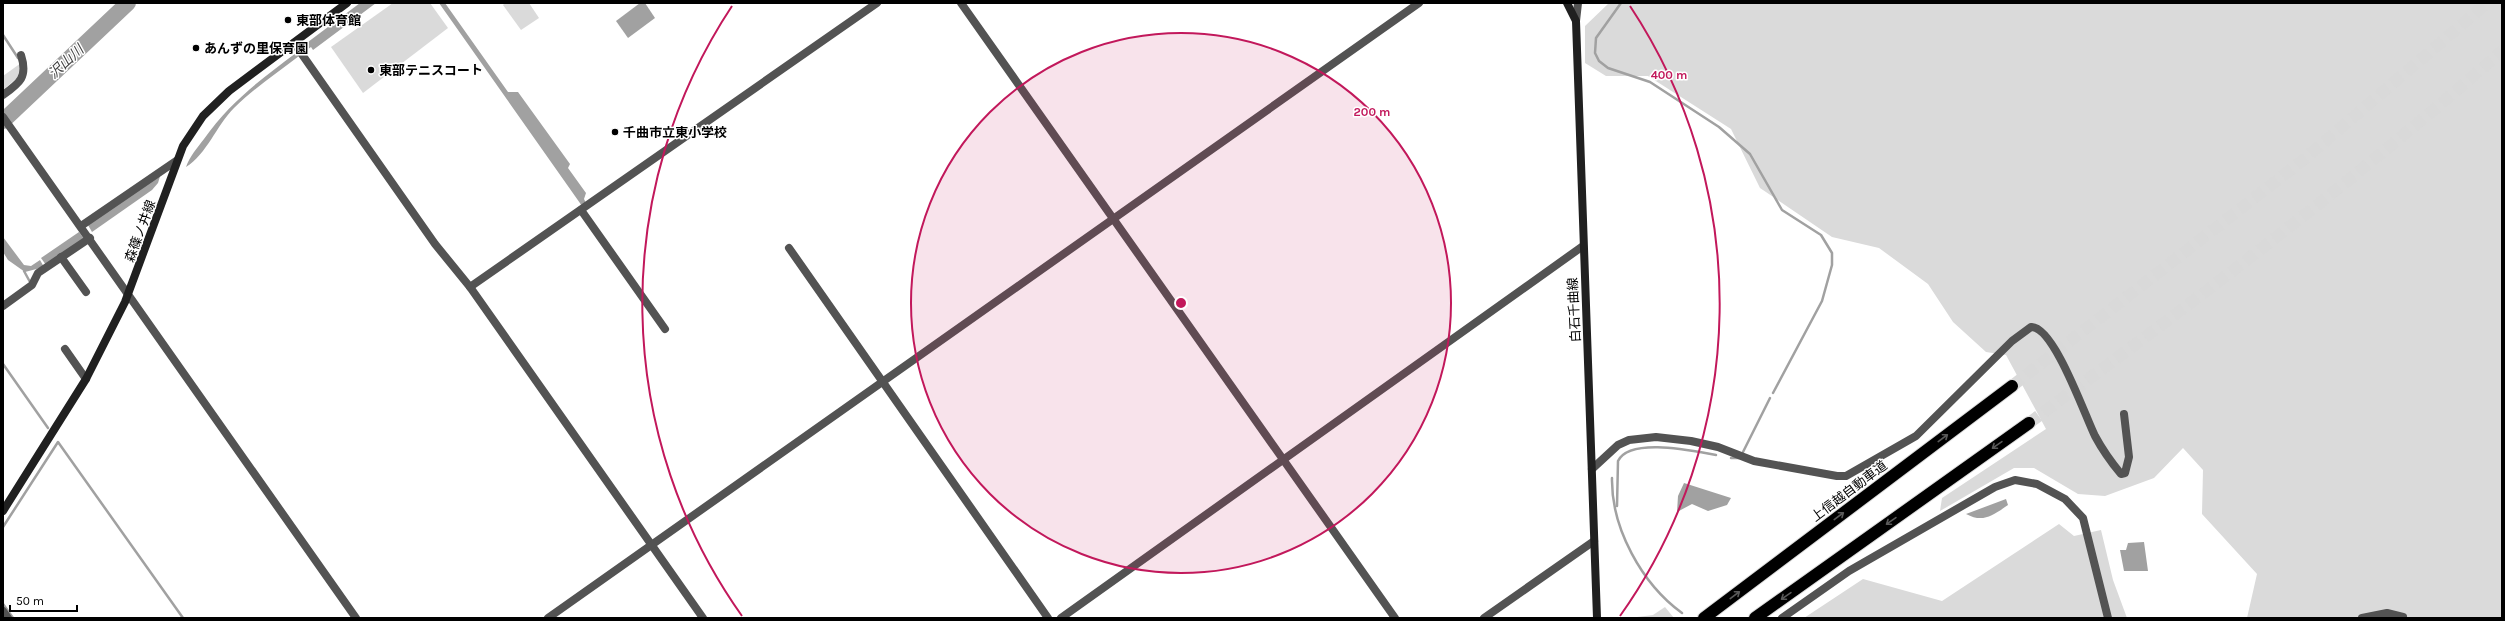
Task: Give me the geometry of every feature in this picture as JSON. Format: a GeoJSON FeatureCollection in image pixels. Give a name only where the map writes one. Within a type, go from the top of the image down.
{"type":"FeatureCollection","features":[{"type":"Feature","properties":{"kind":"highway","name":"上信越自動車道"},"geometry":{"type":"LineString","coordinates":[[1704,618],[2012,386]]}},
{"type":"Feature","properties":{"kind":"highway"},"geometry":{"type":"LineString","coordinates":[[1755,618],[2029,423]]}},
{"type":"Feature","properties":{"kind":"main road","name":"森篠ノ井線"},"geometry":{"type":"LineString","coordinates":[[3,511],[86,379],[128,295],[156,224],[176,161],[183,146],[203,116],[229,91],[347,3]]}},
{"type":"Feature","properties":{"kind":"main road","name":"白石千曲線"},"geometry":{"type":"LineString","coordinates":[[1567,3],[1576,21],[1583,246],[1598,618]]}},
{"type":"Feature","properties":{"kind":"street"},"geometry":{"type":"LineString","coordinates":[[470,287],[877,3]]}},
{"type":"Feature","properties":{"kind":"street"},"geometry":{"type":"LineString","coordinates":[[961,3],[1395,618]]}},
{"type":"Feature","properties":{"kind":"street"},"geometry":{"type":"LineString","coordinates":[[548,618],[1419,3]]}},
{"type":"Feature","properties":{"kind":"street"},"geometry":{"type":"LineString","coordinates":[[1576,21],[1578,3]]}},
{"type":"Feature","properties":{"kind":"street"},"geometry":{"type":"LineString","coordinates":[[294,43],[435,244],[470,287],[704,618]]}},
{"type":"Feature","properties":{"kind":"street"},"geometry":{"type":"LineString","coordinates":[[3,96],[21,82],[24,70],[21,55]]}},
{"type":"Feature","properties":{"kind":"street"},"geometry":{"type":"LineString","coordinates":[[3,117],[82,227],[128,295],[356,618]]}},
{"type":"Feature","properties":{"kind":"street"},"geometry":{"type":"LineString","coordinates":[[82,227],[176,161]]}},
{"type":"Feature","properties":{"kind":"street"},"geometry":{"type":"LineString","coordinates":[[581,210],[665,329]]}},
{"type":"Feature","properties":{"kind":"street"},"geometry":{"type":"LineString","coordinates":[[3,306],[32,286],[38,273],[89,238]]}},
{"type":"Feature","properties":{"kind":"street"},"geometry":{"type":"LineString","coordinates":[[1061,618],[1583,246]]}},
{"type":"Feature","properties":{"kind":"street"},"geometry":{"type":"LineString","coordinates":[[789,248],[1048,618]]}},
{"type":"Feature","properties":{"kind":"street"},"geometry":{"type":"LineString","coordinates":[[61,257],[86,292]]}},
{"type":"Feature","properties":{"kind":"street"},"geometry":{"type":"LineString","coordinates":[[1592,469],[1618,445],[1629,440],[1656,437],[1691,441],[1718,447],[1754,461],[1832,476],[1846,476],[1916,436],[2012,340],[2031,327],[2041,330],[2058,355],[2095,435],[2121,474],[2125,473],[2129,457],[2124,414]]}},
{"type":"Feature","properties":{"kind":"street"},"geometry":{"type":"LineString","coordinates":[[65,349],[86,379]]}},
{"type":"Feature","properties":{"kind":"street"},"geometry":{"type":"LineString","coordinates":[[1782,618],[1849,571],[1995,487],[2014,480],[2037,484],[2065,498],[2082,518],[2108,618]]}},
{"type":"Feature","properties":{"kind":"street"},"geometry":{"type":"LineString","coordinates":[[1484,618],[1594,541]]}},
{"type":"Feature","properties":{"kind":"street"},"geometry":{"type":"LineString","coordinates":[[3,611],[8,618]]}},
{"type":"Feature","properties":{"kind":"street"},"geometry":{"type":"LineString","coordinates":[[2362,618],[2386,613],[2403,617]]}},
{"type":"Feature","properties":{"kind":"shaded area"},"geometry":{"type":"Polygon","coordinates":[[[360,3],[376,3],[313,50],[311,47],[304,52],[302,49],[308,42],[360,3]]]}},
{"type":"Feature","properties":{"kind":"shaded area","name":"東部テニスコート"},"geometry":{"type":"Polygon","coordinates":[[[393,3],[430,3],[448,28],[363,93],[331,47],[393,3]]]}},
{"type":"Feature","properties":{"kind":"shaded area"},"geometry":{"type":"Polygon","coordinates":[[[439,3],[445,3],[508,92],[518,92],[570,164],[568,168],[586,193],[584,199],[586,203],[582,206],[439,3]]]}},
{"type":"Feature","properties":{"kind":"shaded area"},"geometry":{"type":"Polygon","coordinates":[[[505,3],[529,3],[539,18],[521,30],[503,5],[505,3]]]}},
{"type":"Feature","properties":{"kind":"shaded area"},"geometry":{"type":"Polygon","coordinates":[[[640,3],[645,3],[655,18],[628,38],[616,21],[640,3]]]}},
{"type":"Feature","properties":{"kind":"shaded area"},"geometry":{"type":"Polygon","coordinates":[[[1609,3],[2502,3],[2502,618],[2247,618],[2257,574],[2202,514],[2203,470],[2183,448],[2154,478],[2105,496],[2078,494],[2034,468],[2014,468],[1940,511],[1942,498],[2046,429],[2006,355],[1986,352],[1953,322],[1928,284],[1879,248],[1832,237],[1760,188],[1731,129],[1648,76],[1606,76],[1585,63],[1585,26],[1609,3]]]}},
{"type":"Feature","properties":{"kind":"shaded area"},"geometry":{"type":"Polygon","coordinates":[[[296,53],[299,56],[257,88],[234,108],[200,155],[186,167],[194,152],[224,114],[246,92],[296,53]]]}},
{"type":"Feature","properties":{"kind":"shaded area"},"geometry":{"type":"Polygon","coordinates":[[[21,63],[18,77],[3,90],[3,76],[21,63]]]}},
{"type":"Feature","properties":{"kind":"shaded area"},"geometry":{"type":"Polygon","coordinates":[[[161,173],[158,183],[152,190],[92,232],[88,225],[161,173]]]}},
{"type":"Feature","properties":{"kind":"shaded area"},"geometry":{"type":"Polygon","coordinates":[[[79,232],[84,239],[46,265],[41,258],[79,232]]]}},
{"type":"Feature","properties":{"kind":"shaded area"},"geometry":{"type":"Polygon","coordinates":[[[3,237],[24,265],[31,266],[40,260],[44,267],[25,272],[8,260],[3,252],[3,237]]]}},
{"type":"Feature","properties":{"kind":"shaded area"},"geometry":{"type":"Polygon","coordinates":[[[1684,483],[1731,498],[1727,505],[1708,511],[1692,504],[1677,512],[1678,496],[1684,483]]]}},
{"type":"Feature","properties":{"kind":"shaded area"},"geometry":{"type":"Polygon","coordinates":[[[2006,499],[2008,505],[1987,517],[1977,518],[1966,514],[2006,499]]]}},
{"type":"Feature","properties":{"kind":"shaded area"},"geometry":{"type":"Polygon","coordinates":[[[2059,524],[2074,536],[2101,530],[2113,580],[2127,618],[1804,618],[1863,579],[1942,601],[2059,524]]]}},
{"type":"Feature","properties":{"kind":"shaded area"},"geometry":{"type":"Polygon","coordinates":[[[2144,542],[2148,571],[2124,571],[2120,550],[2126,550],[2128,543],[2144,542]]]}},
{"type":"Feature","properties":{"kind":"shaded area"},"geometry":{"type":"Polygon","coordinates":[[[1665,607],[1674,618],[1629,618],[1653,615],[1665,607]]]}},
{"type":"Feature","properties":{"kind":"waterway","name":"沢山川"},"geometry":{"type":"LineString","coordinates":[[3,121],[128,3]]}},
{"type":"Feature","properties":{"kind":"waterway"},"geometry":{"type":"LineString","coordinates":[[1621,3],[1596,38],[1595,53],[1599,61],[1608,68],[1650,82],[1719,127],[1750,154],[1782,210],[1821,235],[1832,253],[1832,265],[1822,301],[1773,393]]}},
{"type":"Feature","properties":{"kind":"waterway"},"geometry":{"type":"LineString","coordinates":[[3,35],[18,58]]}},
{"type":"Feature","properties":{"kind":"waterway"},"geometry":{"type":"LineString","coordinates":[[24,271],[30,282]]}},
{"type":"Feature","properties":{"kind":"waterway"},"geometry":{"type":"LineString","coordinates":[[3,364],[48,428]]}},
{"type":"Feature","properties":{"kind":"waterway"},"geometry":{"type":"LineString","coordinates":[[1743,452],[1770,398]]}},
{"type":"Feature","properties":{"kind":"waterway"},"geometry":{"type":"LineString","coordinates":[[3,527],[58,442],[183,618]]}},
{"type":"Feature","properties":{"kind":"waterway"},"geometry":{"type":"LineString","coordinates":[[1617,506],[1618,461],[1625,454],[1635,449],[1663,448],[1716,455]]}},
{"type":"Feature","properties":{"kind":"waterway"},"geometry":{"type":"LineString","coordinates":[[1731,458],[1739,458]]}},
{"type":"Feature","properties":{"kind":"waterway"},"geometry":{"type":"LineString","coordinates":[[1612,478],[1613,497],[1617,516],[1623,535],[1632,553],[1642,571],[1654,587],[1667,601],[1682,613]]}},
{"type":"Feature","properties":{"kind":"waterway"},"geometry":{"type":"LineString","coordinates":[[3,604],[13,618]]}},
{"type":"Feature","properties":{"kind":"tunnel"},"geometry":{"type":"LineString","coordinates":[[2012,386],[2302,161],[2487,3]]}},
{"type":"Feature","properties":{"kind":"tunnel"},"geometry":{"type":"LineString","coordinates":[[2029,423],[2210,288],[2329,196],[2502,51]]}},
{"type":"Feature","properties":{"kind":"place","name":"東部体育館"},"geometry":{"type":"Point","coordinates":[288,20]}},
{"type":"Feature","properties":{"kind":"place","name":"あんずの里保育園"},"geometry":{"type":"Point","coordinates":[196,48]}},
{"type":"Feature","properties":{"kind":"place","name":"東部テニスコート"},"geometry":{"type":"Point","coordinates":[371,70]}},
{"type":"Feature","properties":{"kind":"place","name":"千曲市立東小学校"},"geometry":{"type":"Point","coordinates":[615,132]}}]}
